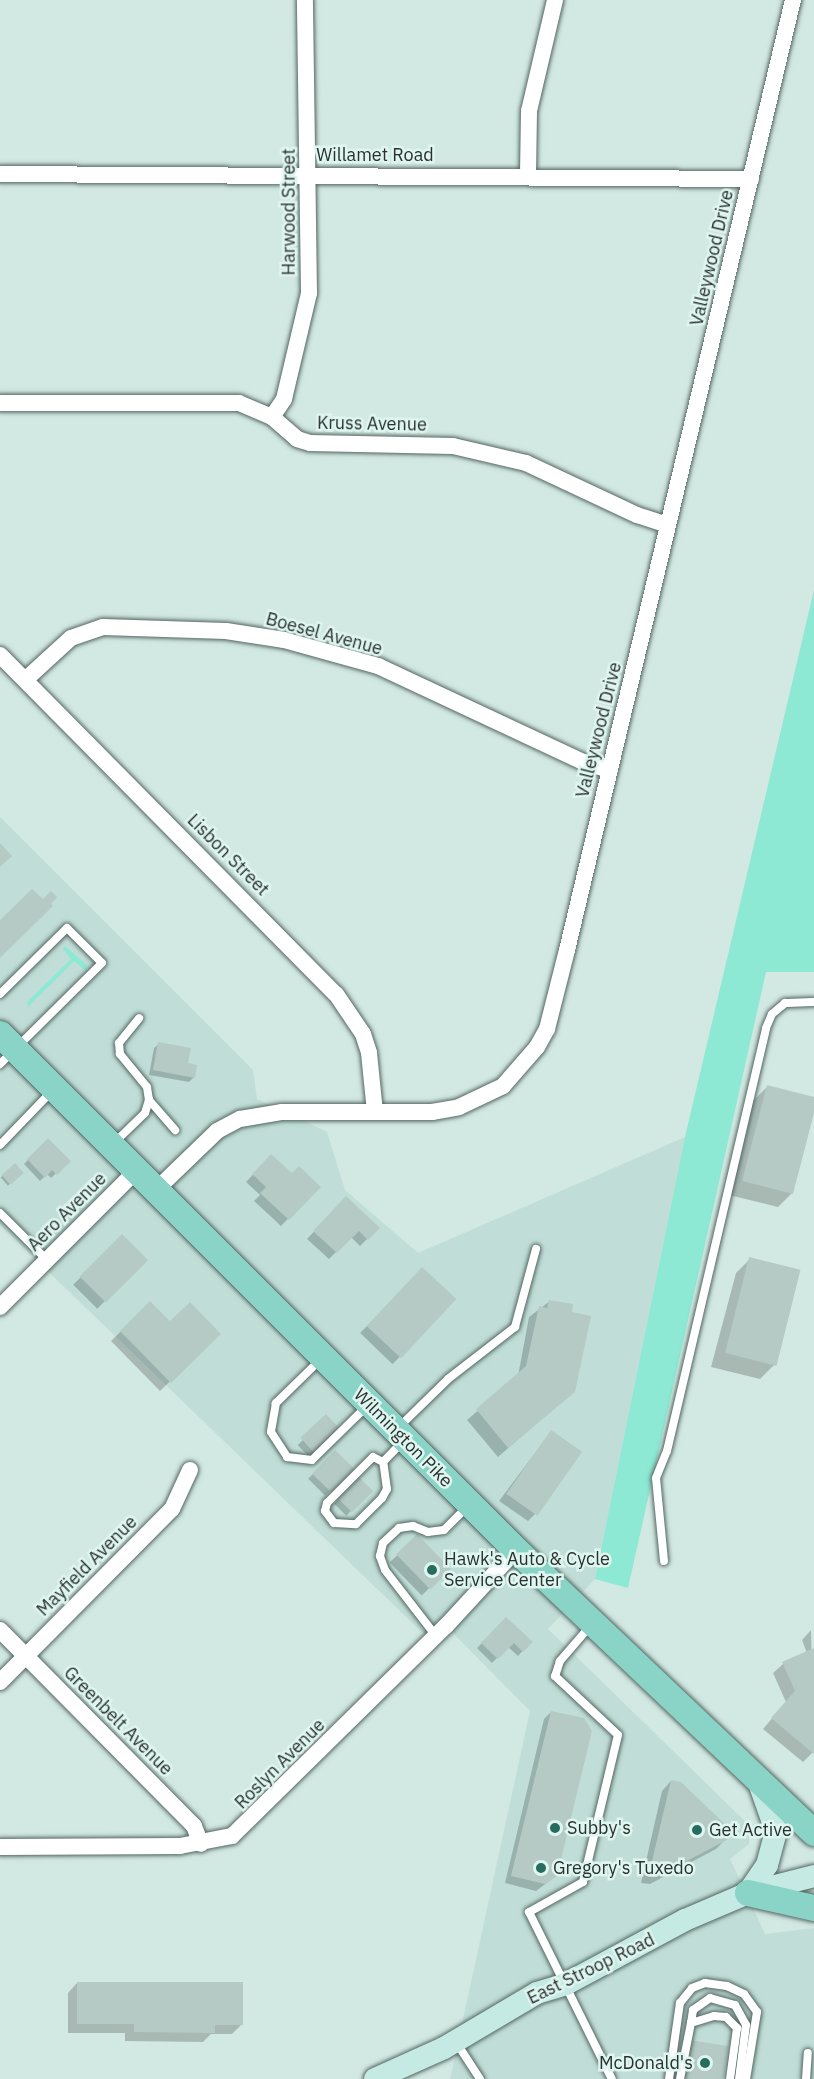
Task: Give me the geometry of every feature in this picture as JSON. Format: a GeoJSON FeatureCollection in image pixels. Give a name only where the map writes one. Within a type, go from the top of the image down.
{"type":"FeatureCollection","features":[{"type":"Feature","properties":{"kind":"main road","name":"Wilmington Pike"},"geometry":{"type":"LineString","coordinates":[[5,1049],[55,1089],[516,1550],[814,1833]]}},
{"type":"Feature","properties":{"kind":"main road"},"geometry":{"type":"LineString","coordinates":[[758,1780],[814,1808]]}},
{"type":"Feature","properties":{"kind":"main road"},"geometry":{"type":"LineString","coordinates":[[758,1780],[776,1831],[767,1865],[748,1893],[814,1908]]}},
{"type":"Feature","properties":{"kind":"main road","name":"East Stroop Road"},"geometry":{"type":"LineString","coordinates":[[375,2079],[456,2041],[537,1994],[566,1984],[685,1920],[748,1893],[814,1876]]}},
{"type":"Feature","properties":{"kind":"street","name":"Harwood Street"},"geometry":{"type":"LineString","coordinates":[[272,417],[284,399],[290,361],[306,315],[308,175],[305,0]]}},
{"type":"Feature","properties":{"kind":"street"},"geometry":{"type":"LineString","coordinates":[[528,175],[529,111],[555,0]]}},
{"type":"Feature","properties":{"kind":"street","name":"Valleywood Drive"},"geometry":{"type":"LineString","coordinates":[[156,1190],[217,1131],[240,1119],[282,1112],[432,1112],[484,1097],[521,1069],[537,1047],[554,1004],[793,0]]}},
{"type":"Feature","properties":{"kind":"street","name":"Willamet Road"},"geometry":{"type":"LineString","coordinates":[[0,174],[528,175],[751,180]]}},
{"type":"Feature","properties":{"kind":"street","name":"Kruss Avenue"},"geometry":{"type":"LineString","coordinates":[[0,403],[239,403],[272,417],[297,439],[310,443],[414,443],[489,452],[526,463],[637,515],[667,525]]}},
{"type":"Feature","properties":{"kind":"street","name":"Boesel Avenue"},"geometry":{"type":"LineString","coordinates":[[25,680],[71,639],[94,629],[226,631],[284,640],[378,666],[553,749],[610,770]]}},
{"type":"Feature","properties":{"kind":"street","name":"Lisbon Street"},"geometry":{"type":"LineString","coordinates":[[0,655],[336,994],[363,1034],[373,1078],[375,1112]]}},
{"type":"Feature","properties":{"kind":"street","name":"Aero Avenue"},"geometry":{"type":"LineString","coordinates":[[0,1307],[137,1170]]}},
{"type":"Feature","properties":{"kind":"street","name":"Mayfield Avenue"},"geometry":{"type":"LineString","coordinates":[[0,1682],[172,1509],[190,1470]]}},
{"type":"Feature","properties":{"kind":"street","name":"Roslyn Avenue"},"geometry":{"type":"LineString","coordinates":[[0,1847],[201,1844],[232,1836],[245,1827],[436,1636],[516,1550]]}},
{"type":"Feature","properties":{"kind":"street","name":"Greenbelt Avenue"},"geometry":{"type":"LineString","coordinates":[[0,1630],[194,1826],[201,1844]]}},
{"type":"Feature","properties":{"kind":"lane"},"geometry":{"type":"LineString","coordinates":[[0,994],[67,928],[102,963],[5,1049]]}},
{"type":"Feature","properties":{"kind":"lane"},"geometry":{"type":"LineString","coordinates":[[664,1561],[656,1478],[667,1451],[766,1028],[772,1014],[785,1003],[814,1002]]}},
{"type":"Feature","properties":{"kind":"lane"},"geometry":{"type":"LineString","coordinates":[[111,1146],[145,1113],[149,1100],[147,1087],[120,1054],[122,1038],[139,1018]]}},
{"type":"Feature","properties":{"kind":"lane"},"geometry":{"type":"LineString","coordinates":[[0,1144],[55,1089]]}},
{"type":"Feature","properties":{"kind":"lane"},"geometry":{"type":"LineString","coordinates":[[149,1100],[176,1130]]}},
{"type":"Feature","properties":{"kind":"lane"},"geometry":{"type":"LineString","coordinates":[[0,1213],[47,1260]]}},
{"type":"Feature","properties":{"kind":"lane"},"geometry":{"type":"LineString","coordinates":[[383,1462],[373,1457],[327,1503],[325,1511],[334,1523],[356,1524],[387,1489],[383,1462],[400,1435],[448,1379],[515,1327],[536,1250]]}},
{"type":"Feature","properties":{"kind":"lane"},"geometry":{"type":"LineString","coordinates":[[322,1357],[276,1403],[271,1432],[288,1457],[312,1460],[369,1404]]}},
{"type":"Feature","properties":{"kind":"lane"},"geometry":{"type":"LineString","coordinates":[[436,1636],[408,1604],[380,1556],[383,1543],[399,1528],[413,1526],[428,1532],[444,1530],[470,1504]]}},
{"type":"Feature","properties":{"kind":"lane"},"geometry":{"type":"LineString","coordinates":[[592,1623],[560,1661],[555,1676],[618,1735],[584,1881],[529,1912],[612,2079]]}},
{"type":"Feature","properties":{"kind":"lane"},"geometry":{"type":"LineString","coordinates":[[669,2079],[680,2002],[693,1989],[705,1983],[727,1986],[744,1994],[757,2012],[746,2079]]}},
{"type":"Feature","properties":{"kind":"lane"},"geometry":{"type":"LineString","coordinates":[[680,2079],[693,2010],[711,1998],[735,2006],[746,2025],[739,2079]]}},
{"type":"Feature","properties":{"kind":"lane"},"geometry":{"type":"LineString","coordinates":[[691,2023],[714,2016],[733,2022],[737,2028],[730,2079]]}},
{"type":"Feature","properties":{"kind":"lane"},"geometry":{"type":"LineString","coordinates":[[456,2041],[480,2079]]}},
{"type":"Feature","properties":{"kind":"lane"},"geometry":{"type":"LineString","coordinates":[[806,2079],[808,2053]]}},
{"type":"Feature","properties":{"kind":"shaded area"},"geometry":{"type":"Polygon","coordinates":[[[0,817],[253,1070],[257,1099],[327,1132],[345,1190],[418,1253],[685,1137],[595,1579],[548,1629],[750,1826],[749,1844],[730,1859],[765,1934],[814,1928],[814,2079],[450,2079],[530,1711],[446,1626],[431,1641],[0,1225],[0,817]]]}},
{"type":"Feature","properties":{"kind":"green space"},"geometry":{"type":"Polygon","coordinates":[[[814,590],[814,972],[766,972],[628,1588],[595,1579],[685,1137],[814,590]]]}},
{"type":"Feature","properties":{"kind":"green space"},"geometry":{"type":"Polygon","coordinates":[[[65,946],[87,965],[86,971],[74,961],[28,1007],[27,1002],[71,959],[63,949],[65,946]]]}},
{"type":"Feature","properties":{"kind":"building"},"geometry":{"type":"Polygon","coordinates":[[[0,843],[12,856],[0,867],[0,843]]]}},
{"type":"Feature","properties":{"kind":"building"},"geometry":{"type":"Polygon","coordinates":[[[32,889],[43,899],[51,891],[57,897],[51,904],[53,906],[0,958],[0,920],[32,889]]]}},
{"type":"Feature","properties":{"kind":"building"},"geometry":{"type":"Polygon","coordinates":[[[158,1042],[191,1048],[188,1063],[197,1065],[195,1078],[153,1070],[158,1042]]]}},
{"type":"Feature","properties":{"kind":"building"},"geometry":{"type":"Polygon","coordinates":[[[767,1085],[814,1097],[814,1113],[793,1194],[742,1181],[767,1085]]]}},
{"type":"Feature","properties":{"kind":"building"},"geometry":{"type":"Polygon","coordinates":[[[48,1138],[71,1161],[57,1175],[52,1170],[45,1178],[27,1159],[48,1138]]]}},
{"type":"Feature","properties":{"kind":"building"},"geometry":{"type":"Polygon","coordinates":[[[271,1154],[292,1173],[299,1166],[321,1187],[289,1220],[260,1193],[266,1187],[252,1174],[271,1154]]]}},
{"type":"Feature","properties":{"kind":"building"},"geometry":{"type":"Polygon","coordinates":[[[15,1163],[24,1173],[10,1185],[2,1175],[15,1163]]]}},
{"type":"Feature","properties":{"kind":"building"},"geometry":{"type":"Polygon","coordinates":[[[346,1196],[380,1228],[368,1240],[359,1231],[337,1253],[313,1231],[346,1196]]]}},
{"type":"Feature","properties":{"kind":"building"},"geometry":{"type":"Polygon","coordinates":[[[122,1234],[148,1260],[106,1303],[80,1276],[122,1234]]]}},
{"type":"Feature","properties":{"kind":"building"},"geometry":{"type":"Polygon","coordinates":[[[749,1257],[800,1270],[776,1366],[725,1353],[749,1257]]]}},
{"type":"Feature","properties":{"kind":"building"},"geometry":{"type":"Polygon","coordinates":[[[422,1267],[456,1299],[401,1358],[367,1326],[422,1267]]]}},
{"type":"Feature","properties":{"kind":"building"},"geometry":{"type":"Polygon","coordinates":[[[549,1300],[573,1304],[572,1312],[591,1316],[575,1392],[508,1448],[476,1409],[526,1366],[539,1306],[547,1308],[549,1300]]]}},
{"type":"Feature","properties":{"kind":"building"},"geometry":{"type":"Polygon","coordinates":[[[150,1301],[170,1321],[190,1302],[221,1334],[171,1383],[120,1331],[150,1301]]]}},
{"type":"Feature","properties":{"kind":"building"},"geometry":{"type":"Polygon","coordinates":[[[326,1414],[340,1429],[315,1453],[300,1438],[326,1414]]]}},
{"type":"Feature","properties":{"kind":"building"},"geometry":{"type":"Polygon","coordinates":[[[551,1430],[582,1452],[537,1516],[506,1494],[551,1430]]]}},
{"type":"Feature","properties":{"kind":"building"},"geometry":{"type":"Polygon","coordinates":[[[335,1450],[355,1469],[332,1493],[312,1474],[335,1450]]]}},
{"type":"Feature","properties":{"kind":"building"},"geometry":{"type":"Polygon","coordinates":[[[359,1477],[373,1491],[352,1512],[338,1498],[359,1477]]]}},
{"type":"Feature","properties":{"kind":"building"},"geometry":{"type":"Polygon","coordinates":[[[417,1534],[451,1569],[430,1589],[396,1554],[417,1534]]]}},
{"type":"Feature","properties":{"kind":"building"},"geometry":{"type":"Polygon","coordinates":[[[506,1617],[533,1642],[523,1652],[514,1643],[498,1659],[481,1643],[506,1617]]]}},
{"type":"Feature","properties":{"kind":"building"},"geometry":{"type":"Polygon","coordinates":[[[814,1648],[814,1754],[771,1718],[795,1691],[782,1662],[814,1648]]]}},
{"type":"Feature","properties":{"kind":"building"},"geometry":{"type":"Polygon","coordinates":[[[551,1711],[584,1718],[592,1731],[557,1876],[545,1884],[511,1876],[551,1711]]]}},
{"type":"Feature","properties":{"kind":"building"},"geometry":{"type":"Polygon","coordinates":[[[671,1780],[681,1782],[730,1829],[727,1840],[660,1875],[649,1874],[671,1780]]]}},
{"type":"Feature","properties":{"kind":"building"},"geometry":{"type":"Polygon","coordinates":[[[77,1982],[243,1982],[243,2025],[215,2025],[215,2033],[134,2032],[134,2024],[77,2024],[77,1982]]]}},
{"type":"Feature","properties":{"kind":"building","name":"McDonald's"},"geometry":{"type":"Polygon","coordinates":[[[689,2040],[728,2046],[723,2079],[683,2079],[689,2040]]]}},
{"type":"Feature","properties":{"kind":"place","name":"Hawk's Auto & Cycle Service Center"},"geometry":{"type":"Point","coordinates":[432,1570]}},
{"type":"Feature","properties":{"kind":"place","name":"Subby's"},"geometry":{"type":"Point","coordinates":[555,1828]}},
{"type":"Feature","properties":{"kind":"place","name":"Get Active"},"geometry":{"type":"Point","coordinates":[697,1830]}},
{"type":"Feature","properties":{"kind":"place","name":"Gregory's Tuxedo"},"geometry":{"type":"Point","coordinates":[541,1868]}},
{"type":"Feature","properties":{"kind":"place","name":"McDonald's"},"geometry":{"type":"Point","coordinates":[705,2063]}}]}
